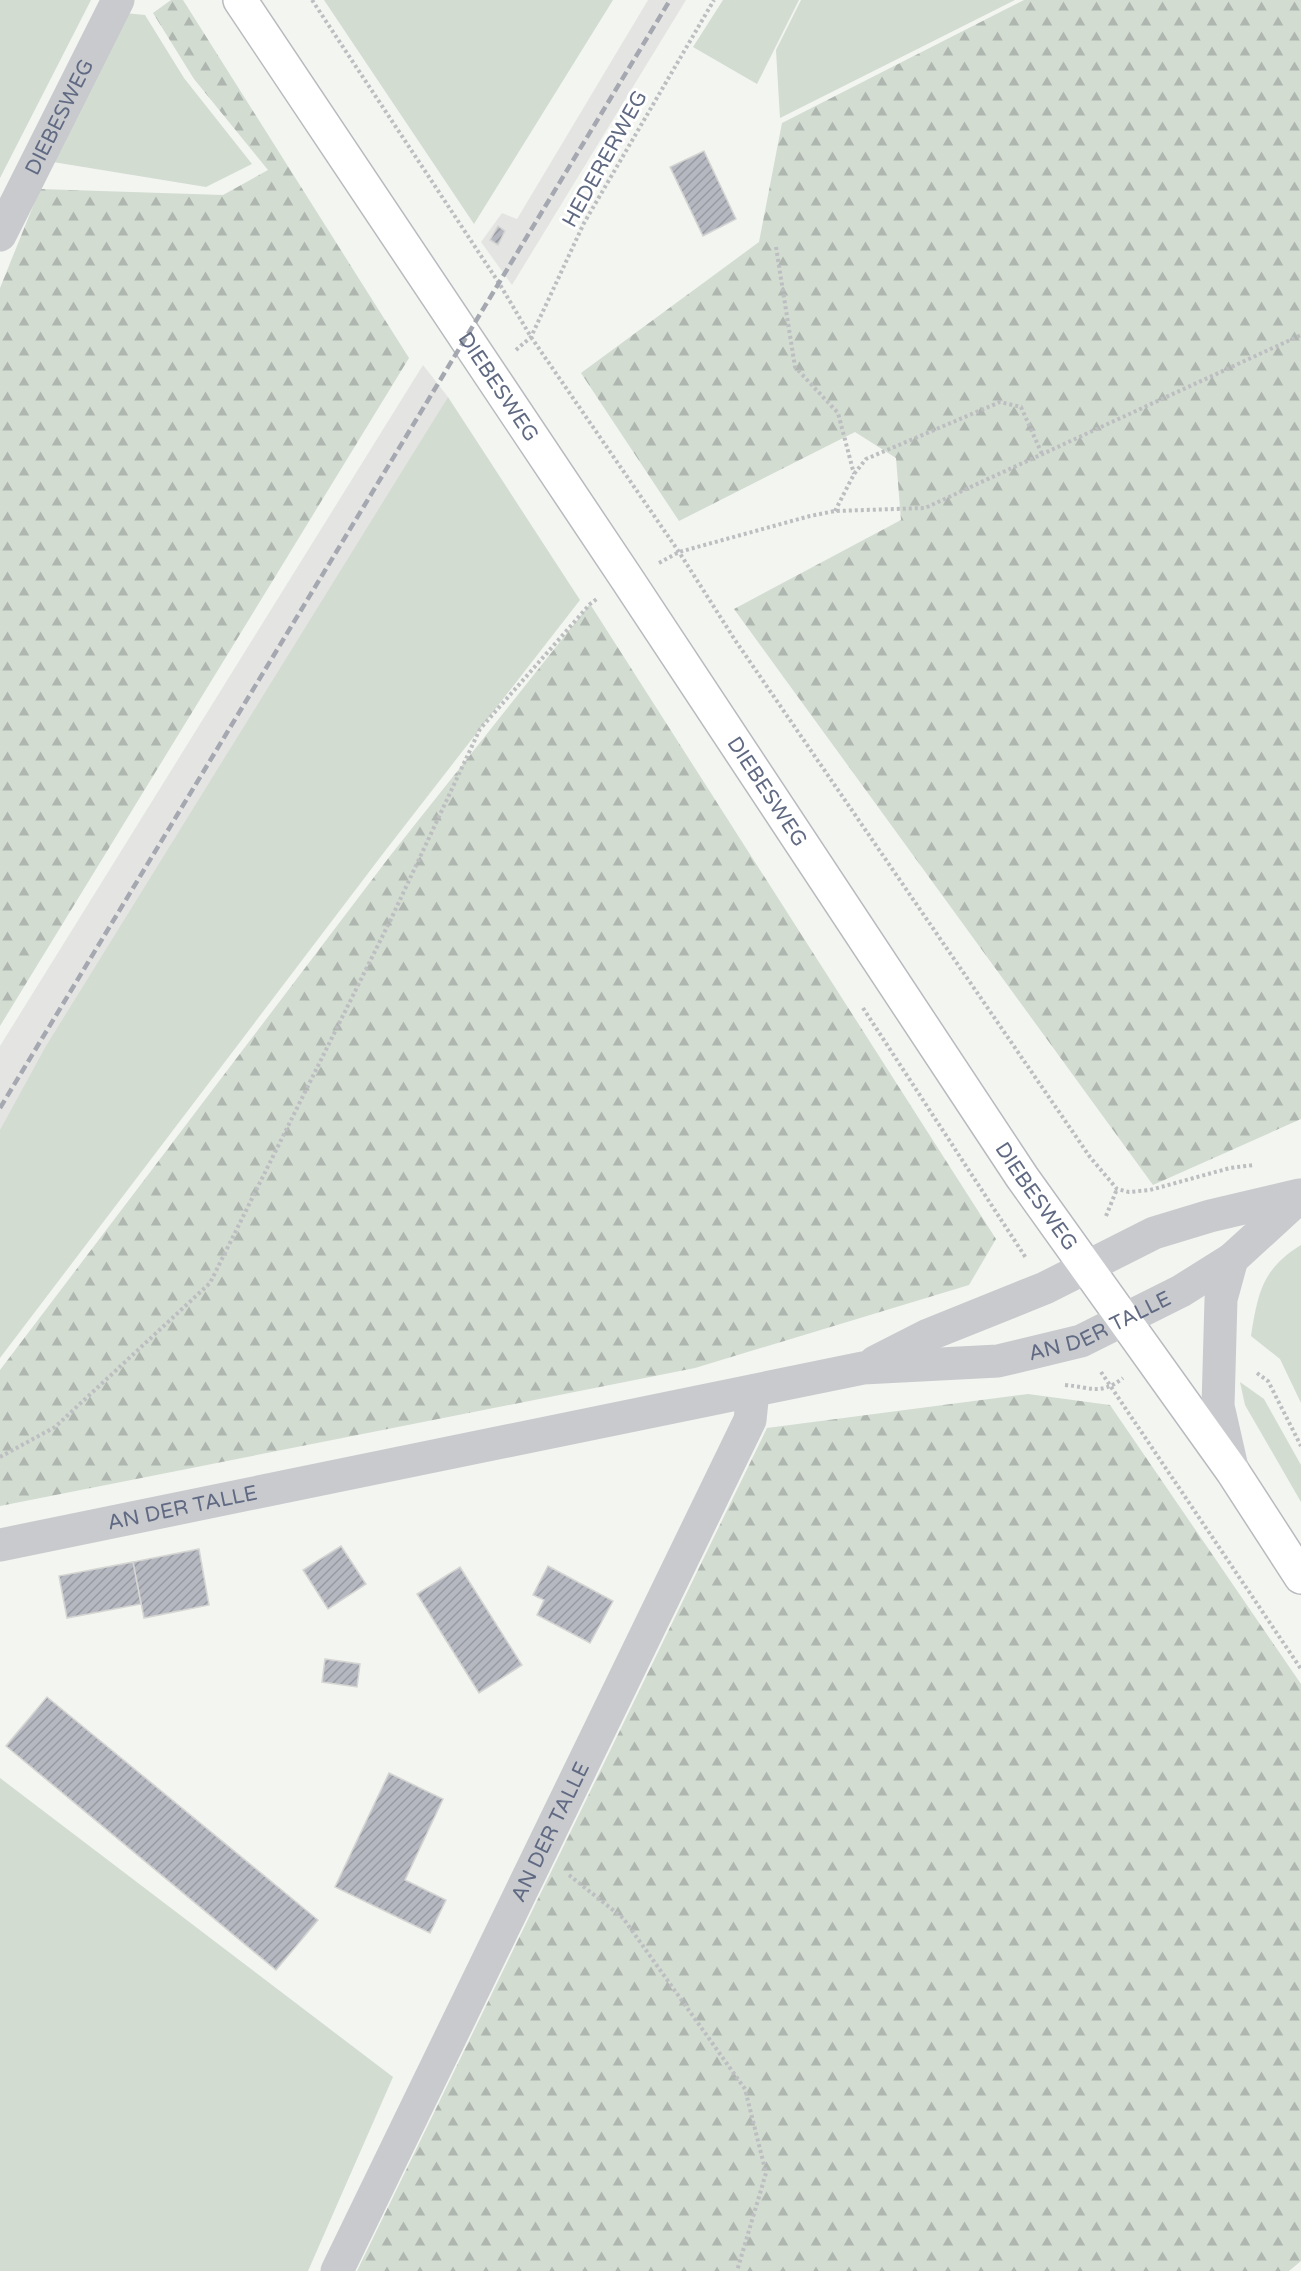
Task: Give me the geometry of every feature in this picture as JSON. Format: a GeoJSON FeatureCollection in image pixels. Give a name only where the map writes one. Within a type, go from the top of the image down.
{"type":"FeatureCollection","features":[{"type":"Feature","properties":{"kind":"main road","name":"DIEBESWEG"},"geometry":{"type":"LineString","coordinates":[[240,0],[627,579],[1015,1167],[1233,1472],[1301,1577]]}},
{"type":"Feature","properties":{"kind":"street","name":"DIEBESWEG"},"geometry":{"type":"LineString","coordinates":[[0,236],[118,0]]}},
{"type":"Feature","properties":{"kind":"street","name":"AN DER TALLE"},"geometry":{"type":"LineString","coordinates":[[863,1368],[927,1335],[1045,1288],[1154,1233],[1210,1216],[1301,1195]]}},
{"type":"Feature","properties":{"kind":"street","name":"AN DER TALLE"},"geometry":{"type":"LineString","coordinates":[[0,1545],[863,1368],[998,1361],[1081,1341],[1181,1291],[1232,1260],[1301,1195]]}},
{"type":"Feature","properties":{"kind":"street"},"geometry":{"type":"LineString","coordinates":[[1232,1260],[1221,1299],[1218,1406],[1233,1472]]}},
{"type":"Feature","properties":{"kind":"street","name":"AN DER TALLE"},"geometry":{"type":"LineString","coordinates":[[337,2271],[750,1420],[753,1391]]}},
{"type":"Feature","properties":{"kind":"path"},"geometry":{"type":"LineString","coordinates":[[312,0],[499,283],[531,337],[679,552],[735,640],[1083,1148],[1117,1189],[1129,1192],[1150,1190],[1230,1168]]}},
{"type":"Feature","properties":{"kind":"path","name":"HEDERERWEG"},"geometry":{"type":"LineString","coordinates":[[531,337],[584,223],[714,0]]}},
{"type":"Feature","properties":{"kind":"path"},"geometry":{"type":"LineString","coordinates":[[776,248],[795,367],[838,413],[854,474]]}},
{"type":"Feature","properties":{"kind":"path"},"geometry":{"type":"LineString","coordinates":[[679,552],[835,511],[925,508],[1301,335]]}},
{"type":"Feature","properties":{"kind":"path"},"geometry":{"type":"LineString","coordinates":[[835,511],[854,474],[866,459],[1000,402],[1021,407],[1042,454]]}},
{"type":"Feature","properties":{"kind":"path"},"geometry":{"type":"LineString","coordinates":[[0,1457],[55,1427],[210,1283],[391,920],[480,729],[590,604],[627,579]]}},
{"type":"Feature","properties":{"kind":"path"},"geometry":{"type":"LineString","coordinates":[[1059,1384],[1099,1390],[1111,1387],[1150,1356]]}},
{"type":"Feature","properties":{"kind":"path"},"geometry":{"type":"LineString","coordinates":[[541,1852],[623,1918],[745,2089],[765,2173],[737,2271]]}},
{"type":"Feature","properties":{"kind":"shaded area"},"geometry":{"type":"Polygon","coordinates":[[[648,0],[686,0],[512,285],[481,242],[502,213],[517,219],[648,0]]]}},
{"type":"Feature","properties":{"kind":"shaded area"},"geometry":{"type":"Polygon","coordinates":[[[423,365],[448,397],[0,1144],[0,1046],[423,365]]]}},
{"type":"Feature","properties":{"kind":"green space"},"geometry":{"type":"Polygon","coordinates":[[[0,0],[91,0],[0,178],[0,0]]]}},
{"type":"Feature","properties":{"kind":"green space"},"geometry":{"type":"Polygon","coordinates":[[[171,0],[183,0],[409,358],[0,1026],[0,288],[40,189],[223,195],[268,170],[194,79],[153,13],[171,0]]]}},
{"type":"Feature","properties":{"kind":"green space"},"geometry":{"type":"Polygon","coordinates":[[[324,0],[613,0],[474,224],[324,0]]]}},
{"type":"Feature","properties":{"kind":"green space"},"geometry":{"type":"Polygon","coordinates":[[[723,0],[799,0],[757,84],[693,47],[723,0]]]}},
{"type":"Feature","properties":{"kind":"green space"},"geometry":{"type":"Polygon","coordinates":[[[801,0],[1015,0],[780,118],[776,50],[801,0]]]}},
{"type":"Feature","properties":{"kind":"green space"},"geometry":{"type":"Polygon","coordinates":[[[1024,0],[1301,0],[1301,1119],[1153,1185],[734,609],[901,520],[896,458],[855,432],[679,521],[581,373],[759,242],[782,123],[1024,0]]]}},
{"type":"Feature","properties":{"kind":"green space"},"geometry":{"type":"Polygon","coordinates":[[[125,13],[145,15],[184,78],[252,164],[206,187],[53,162],[125,13]]]}},
{"type":"Feature","properties":{"kind":"green space"},"geometry":{"type":"Polygon","coordinates":[[[448,397],[580,600],[385,851],[0,1358],[0,1130],[46,1046],[448,397]]]}},
{"type":"Feature","properties":{"kind":"green space"},"geometry":{"type":"Polygon","coordinates":[[[590,604],[996,1239],[969,1285],[695,1368],[0,1506],[0,1370],[390,856],[590,604]]]}},
{"type":"Feature","properties":{"kind":"green space"},"geometry":{"type":"Polygon","coordinates":[[[1301,1245],[1301,1403],[1280,1359],[1251,1336],[1256,1307],[1264,1283],[1278,1263],[1301,1245]]]}},
{"type":"Feature","properties":{"kind":"green space"},"geometry":{"type":"Polygon","coordinates":[[[1240,1382],[1264,1399],[1301,1465],[1301,1502],[1245,1405],[1240,1382]]]}},
{"type":"Feature","properties":{"kind":"green space"},"geometry":{"type":"Polygon","coordinates":[[[1028,1394],[1110,1405],[1301,1684],[1301,2261],[1289,2271],[357,2271],[767,1428],[1028,1394]]]}},
{"type":"Feature","properties":{"kind":"green space"},"geometry":{"type":"Polygon","coordinates":[[[0,1778],[393,2077],[308,2271],[0,2271],[0,1778]]]}},
{"type":"Feature","properties":{"kind":"building"},"geometry":{"type":"Polygon","coordinates":[[[704,151],[736,219],[703,236],[670,167],[704,151]]]}},
{"type":"Feature","properties":{"kind":"building"},"geometry":{"type":"Polygon","coordinates":[[[498,226],[505,231],[498,245],[490,240],[498,226]]]}},
{"type":"Feature","properties":{"kind":"building"},"geometry":{"type":"Polygon","coordinates":[[[341,1546],[366,1584],[328,1609],[303,1570],[341,1546]]]}},
{"type":"Feature","properties":{"kind":"building"},"geometry":{"type":"Polygon","coordinates":[[[199,1549],[209,1605],[144,1618],[133,1562],[199,1549]]]}},
{"type":"Feature","properties":{"kind":"building"},"geometry":{"type":"Polygon","coordinates":[[[133,1562],[141,1604],[67,1618],[59,1576],[133,1562]]]}},
{"type":"Feature","properties":{"kind":"building"},"geometry":{"type":"Polygon","coordinates":[[[548,1566],[613,1601],[590,1643],[537,1615],[544,1600],[533,1595],[548,1566]]]}},
{"type":"Feature","properties":{"kind":"building"},"geometry":{"type":"Polygon","coordinates":[[[460,1567],[522,1665],[479,1693],[417,1594],[460,1567]]]}},
{"type":"Feature","properties":{"kind":"building"},"geometry":{"type":"Polygon","coordinates":[[[325,1659],[360,1664],[357,1687],[322,1682],[325,1659]]]}},
{"type":"Feature","properties":{"kind":"building"},"geometry":{"type":"Polygon","coordinates":[[[47,1697],[318,1920],[276,1970],[6,1746],[47,1697]]]}},
{"type":"Feature","properties":{"kind":"building"},"geometry":{"type":"Polygon","coordinates":[[[389,1773],[443,1799],[405,1880],[446,1900],[430,1933],[335,1887],[389,1773]]]}},
{"type":"Feature","properties":{"kind":"railway"},"geometry":{"type":"LineString","coordinates":[[0,1108],[670,0]]}}]}
